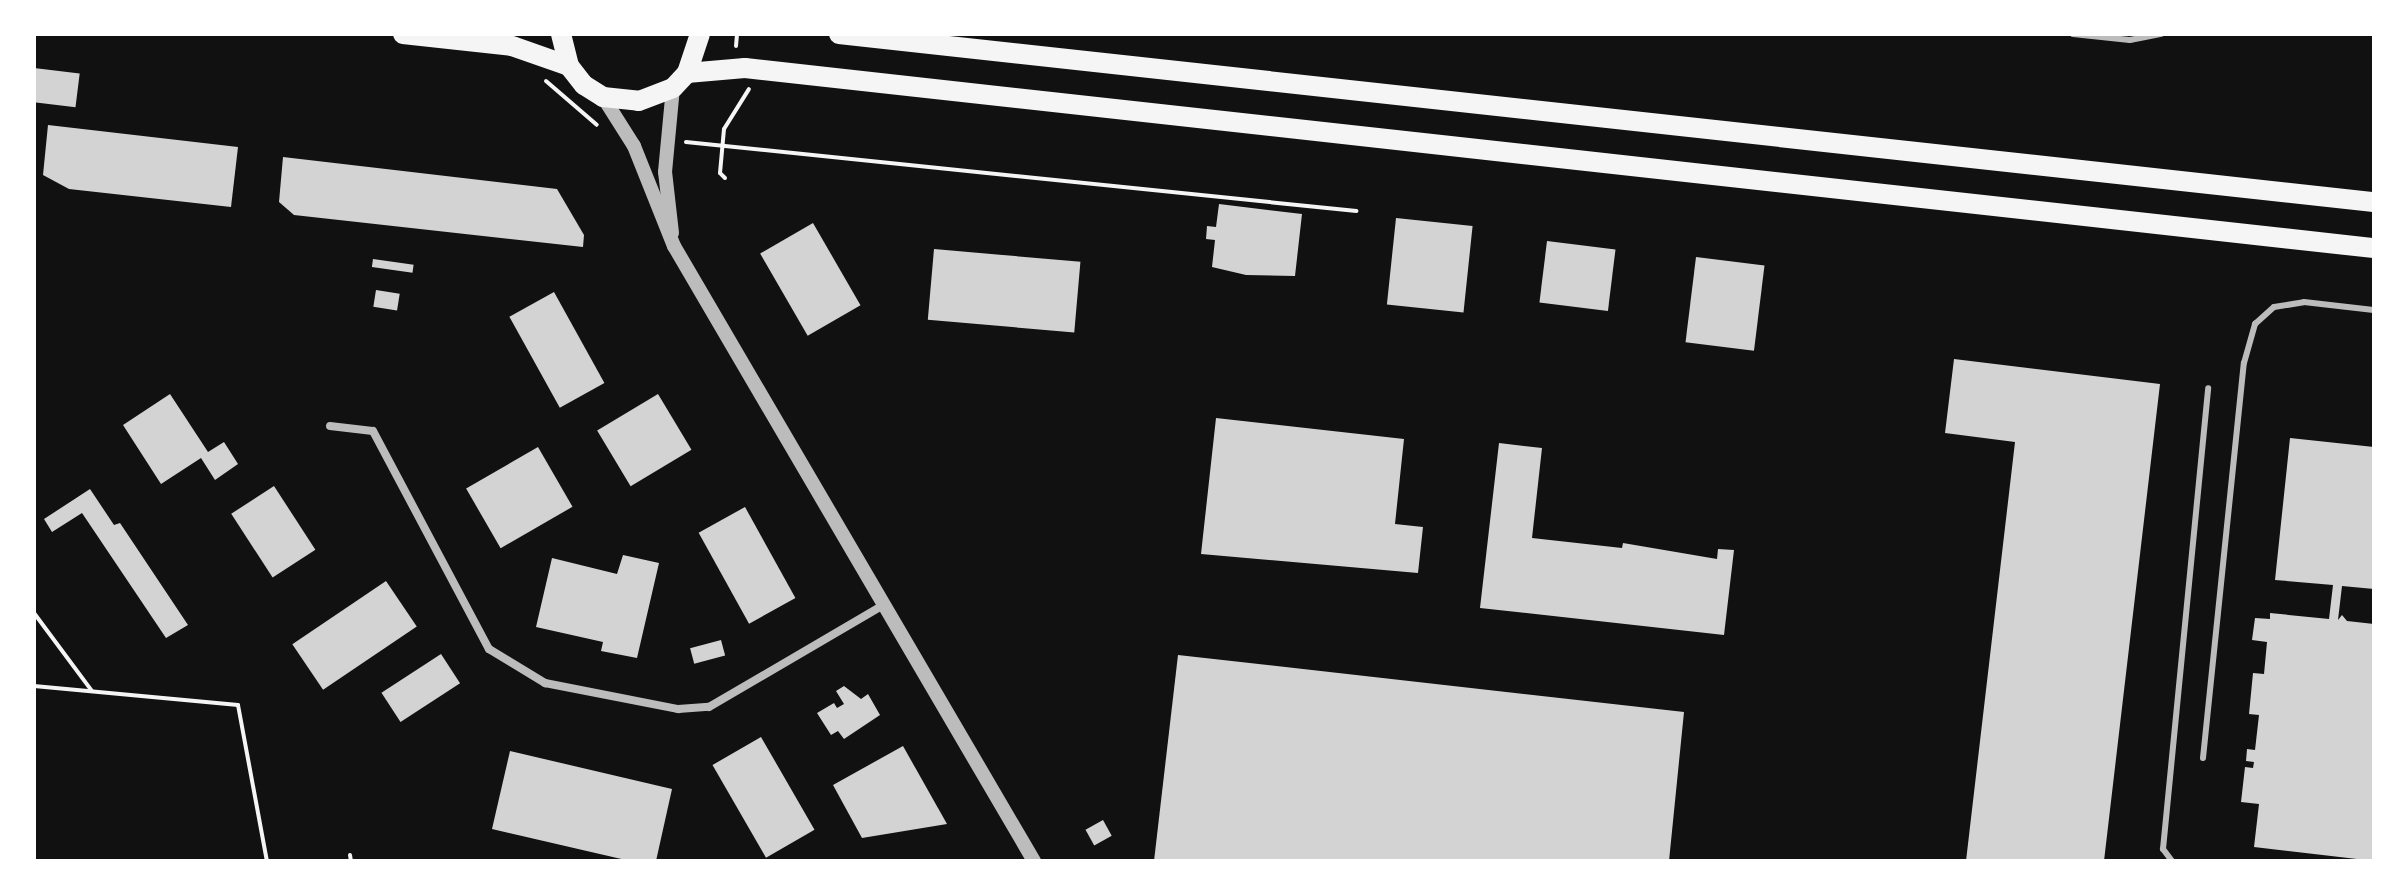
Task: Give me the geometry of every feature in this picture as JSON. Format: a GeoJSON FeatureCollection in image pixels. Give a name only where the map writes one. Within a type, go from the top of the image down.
{"type":"FeatureCollection","features":[{"type":"Feature","properties":{"kind":"main road"},"geometry":{"type":"LineString","coordinates":[[403,34],[512,46],[569,66],[603,97],[639,101],[680,80],[745,68],[2374,248]]}},
{"type":"Feature","properties":{"kind":"main road"},"geometry":{"type":"LineString","coordinates":[[561,34],[569,66]]}},
{"type":"Feature","properties":{"kind":"main road"},"geometry":{"type":"LineString","coordinates":[[680,80],[700,34]]}},
{"type":"Feature","properties":{"kind":"main road"},"geometry":{"type":"LineString","coordinates":[[839,34],[2374,202]]}},
{"type":"Feature","properties":{"kind":"main road"},"geometry":{"type":"LineString","coordinates":[[2250,234],[2374,239]]}},
{"type":"Feature","properties":{"kind":"street"},"geometry":{"type":"LineString","coordinates":[[674,246],[665,172],[680,80]]}},
{"type":"Feature","properties":{"kind":"street"},"geometry":{"type":"LineString","coordinates":[[603,97],[634,146],[674,246],[1034,861]]}},
{"type":"Feature","properties":{"kind":"street"},"geometry":{"type":"LineString","coordinates":[[330,426],[373,431],[489,649],[545,683],[678,709],[709,707],[885,604]]}},
{"type":"Feature","properties":{"kind":"lane"},"geometry":{"type":"LineString","coordinates":[[2073,34],[2130,40],[2161,34]]}},
{"type":"Feature","properties":{"kind":"lane"},"geometry":{"type":"LineString","coordinates":[[2203,758],[2244,363],[2255,324],[2274,307],[2304,302],[2374,310]]}},
{"type":"Feature","properties":{"kind":"lane"},"geometry":{"type":"LineString","coordinates":[[2172,861],[2163,849],[2208,388]]}},
{"type":"Feature","properties":{"kind":"path"},"geometry":{"type":"LineString","coordinates":[[725,178],[720,173],[724,129],[749,89]]}},
{"type":"Feature","properties":{"kind":"path"},"geometry":{"type":"LineString","coordinates":[[676,140],[1356,211]]}},
{"type":"Feature","properties":{"kind":"path"},"geometry":{"type":"LineString","coordinates":[[34,613],[92,691]]}},
{"type":"Feature","properties":{"kind":"path"},"geometry":{"type":"LineString","coordinates":[[34,686],[238,705],[267,861]]}},
{"type":"Feature","properties":{"kind":"building"},"geometry":{"type":"Polygon","coordinates":[[[34,68],[80,74],[76,107],[34,102],[34,68]]]}},
{"type":"Feature","properties":{"kind":"building"},"geometry":{"type":"Polygon","coordinates":[[[48,125],[238,147],[231,207],[69,189],[43,175],[48,125]]]}},
{"type":"Feature","properties":{"kind":"building"},"geometry":{"type":"Polygon","coordinates":[[[283,157],[557,189],[584,235],[583,247],[294,215],[279,202],[283,157]]]}},
{"type":"Feature","properties":{"kind":"building"},"geometry":{"type":"Polygon","coordinates":[[[1219,204],[1302,214],[1295,276],[1246,275],[1212,267],[1215,240],[1206,239],[1207,226],[1216,227],[1219,204]]]}},
{"type":"Feature","properties":{"kind":"building"},"geometry":{"type":"Polygon","coordinates":[[[1396,218],[1473,226],[1463,313],[1387,305],[1396,218]]]}},
{"type":"Feature","properties":{"kind":"building"},"geometry":{"type":"Polygon","coordinates":[[[813,223],[860,305],[808,336],[760,254],[813,223]]]}},
{"type":"Feature","properties":{"kind":"building"},"geometry":{"type":"Polygon","coordinates":[[[1547,241],[1615,249],[1608,311],[1539,303],[1547,241]]]}},
{"type":"Feature","properties":{"kind":"building"},"geometry":{"type":"Polygon","coordinates":[[[934,249],[1080,262],[1074,333],[928,320],[934,249]]]}},
{"type":"Feature","properties":{"kind":"building"},"geometry":{"type":"Polygon","coordinates":[[[1696,257],[1764,265],[1754,351],[1686,342],[1696,257]]]}},
{"type":"Feature","properties":{"kind":"building"},"geometry":{"type":"Polygon","coordinates":[[[373,259],[414,265],[412,273],[372,267],[373,259]]]}},
{"type":"Feature","properties":{"kind":"building"},"geometry":{"type":"Polygon","coordinates":[[[376,290],[400,294],[397,311],[373,307],[376,290]]]}},
{"type":"Feature","properties":{"kind":"building"},"geometry":{"type":"Polygon","coordinates":[[[554,292],[604,383],[560,408],[509,317],[554,292]]]}},
{"type":"Feature","properties":{"kind":"building"},"geometry":{"type":"Polygon","coordinates":[[[1954,359],[2160,384],[2104,861],[1966,861],[2015,442],[1945,433],[1954,359]]]}},
{"type":"Feature","properties":{"kind":"building"},"geometry":{"type":"Polygon","coordinates":[[[170,394],[208,452],[224,442],[238,464],[215,480],[201,458],[161,484],[123,425],[170,394]]]}},
{"type":"Feature","properties":{"kind":"building"},"geometry":{"type":"Polygon","coordinates":[[[658,394],[691,450],[631,486],[597,431],[658,394]]]}},
{"type":"Feature","properties":{"kind":"building"},"geometry":{"type":"Polygon","coordinates":[[[1216,418],[1404,439],[1395,524],[1423,527],[1418,573],[1201,554],[1216,418]]]}},
{"type":"Feature","properties":{"kind":"building"},"geometry":{"type":"Polygon","coordinates":[[[2290,438],[2374,447],[2374,589],[2342,586],[2338,620],[2342,615],[2347,621],[2374,624],[2374,861],[2254,847],[2259,804],[2241,802],[2245,767],[2253,768],[2254,762],[2246,761],[2247,749],[2255,750],[2259,715],[2249,714],[2253,673],[2264,674],[2267,642],[2252,640],[2255,618],[2270,619],[2270,613],[2329,619],[2333,585],[2275,580],[2290,438]]]}},
{"type":"Feature","properties":{"kind":"building"},"geometry":{"type":"Polygon","coordinates":[[[1499,443],[1542,448],[1532,538],[1622,548],[1623,543],[1717,559],[1718,549],[1734,550],[1724,635],[1480,608],[1499,443]]]}},
{"type":"Feature","properties":{"kind":"building"},"geometry":{"type":"Polygon","coordinates":[[[538,447],[572,507],[501,548],[466,488],[538,447]]]}},
{"type":"Feature","properties":{"kind":"building"},"geometry":{"type":"Polygon","coordinates":[[[274,486],[315,550],[273,578],[231,514],[274,486]]]}},
{"type":"Feature","properties":{"kind":"building"},"geometry":{"type":"Polygon","coordinates":[[[90,489],[114,525],[120,523],[188,625],[166,638],[82,513],[52,532],[44,519],[90,489]]]}},
{"type":"Feature","properties":{"kind":"building"},"geometry":{"type":"Polygon","coordinates":[[[745,507],[795,598],[749,624],[699,533],[745,507]]]}},
{"type":"Feature","properties":{"kind":"building"},"geometry":{"type":"Polygon","coordinates":[[[623,555],[659,563],[637,658],[601,651],[603,642],[536,627],[552,558],[617,574],[623,555]]]}},
{"type":"Feature","properties":{"kind":"building"},"geometry":{"type":"Polygon","coordinates":[[[386,581],[417,627],[323,690],[292,644],[386,581]]]}},
{"type":"Feature","properties":{"kind":"building"},"geometry":{"type":"Polygon","coordinates":[[[721,640],[725,655],[694,664],[690,648],[721,640]]]}},
{"type":"Feature","properties":{"kind":"building"},"geometry":{"type":"Polygon","coordinates":[[[441,654],[460,683],[401,722],[381,693],[441,654]]]}},
{"type":"Feature","properties":{"kind":"building"},"geometry":{"type":"Polygon","coordinates":[[[1178,655],[1684,712],[1669,861],[1154,861],[1178,655]]]}},
{"type":"Feature","properties":{"kind":"building"},"geometry":{"type":"Polygon","coordinates":[[[844,686],[861,699],[868,694],[880,715],[844,739],[838,731],[831,735],[817,713],[834,703],[837,708],[844,704],[836,691],[844,686]]]}},
{"type":"Feature","properties":{"kind":"building"},"geometry":{"type":"Polygon","coordinates":[[[761,737],[814,830],[766,858],[713,765],[761,737]]]}},
{"type":"Feature","properties":{"kind":"building"},"geometry":{"type":"Polygon","coordinates":[[[903,746],[947,824],[862,838],[833,785],[903,746]]]}},
{"type":"Feature","properties":{"kind":"building"},"geometry":{"type":"Polygon","coordinates":[[[510,751],[672,789],[656,861],[630,861],[492,829],[510,751]]]}},
{"type":"Feature","properties":{"kind":"building"},"geometry":{"type":"Polygon","coordinates":[[[1103,820],[1112,836],[1094,845],[1086,830],[1103,820]]]}}]}
